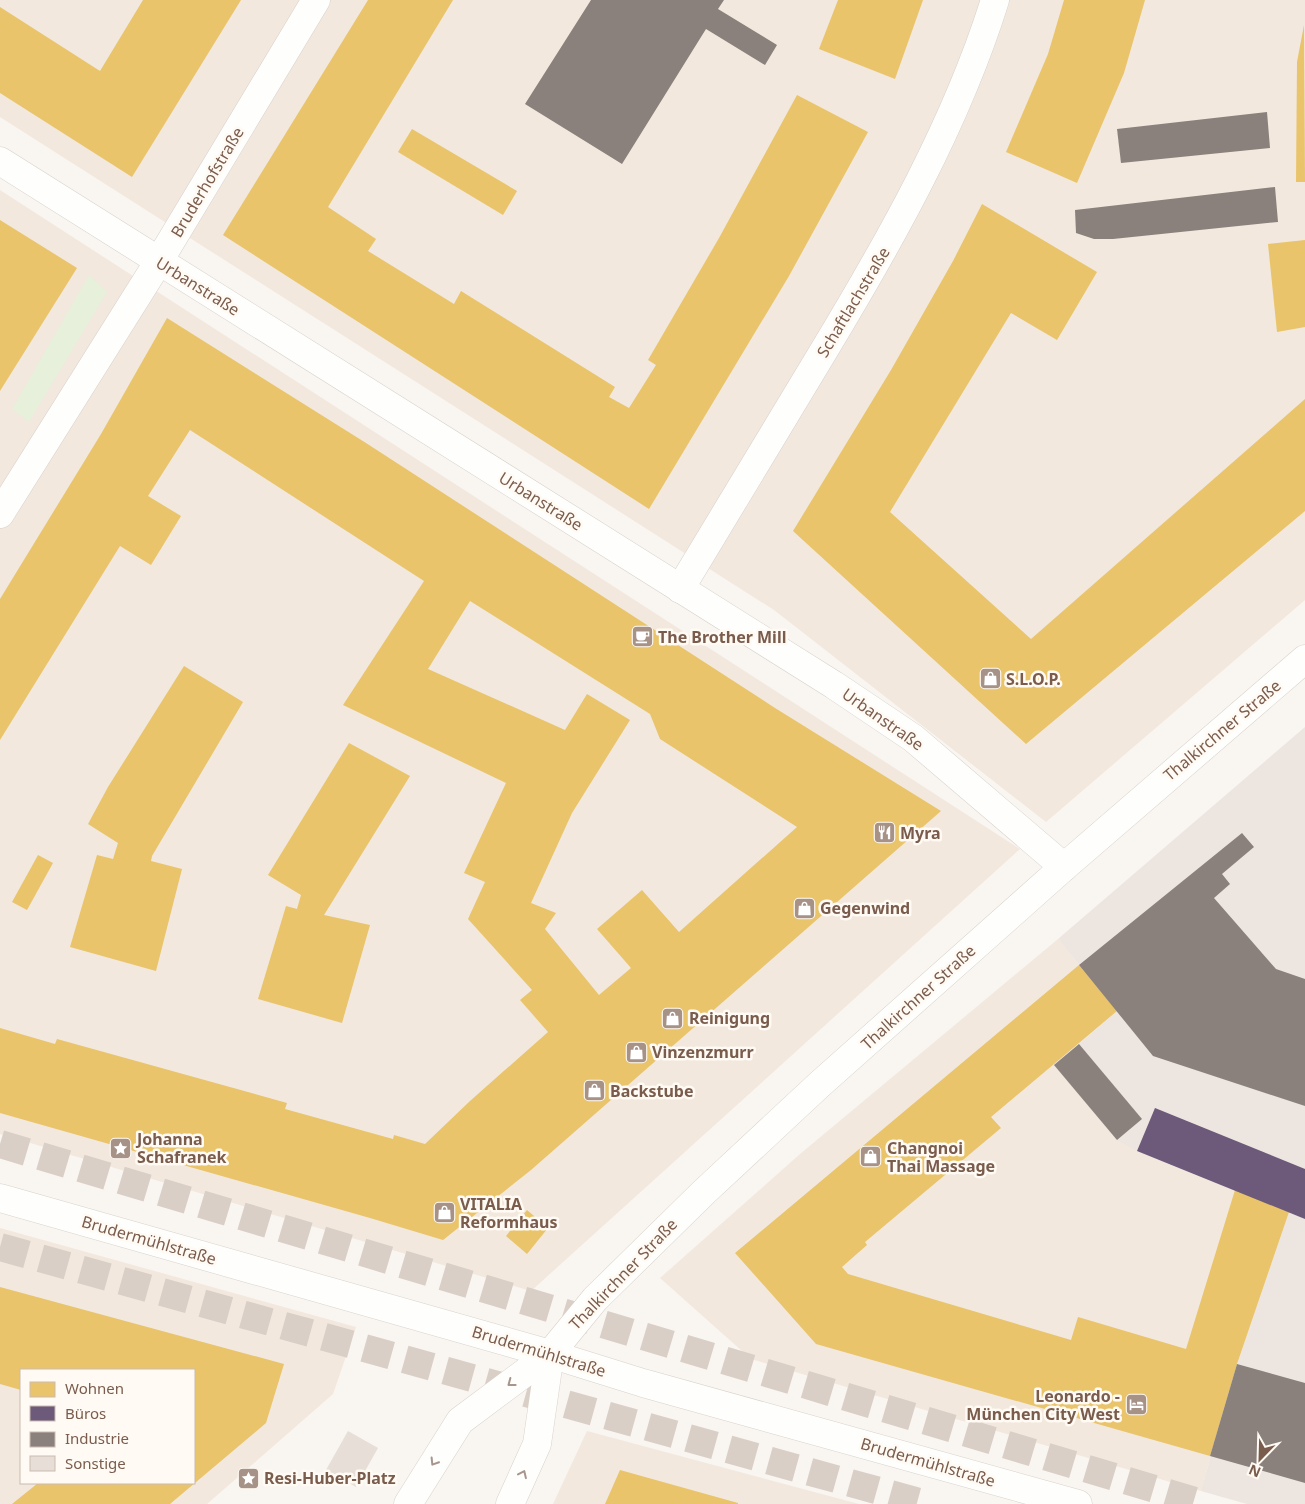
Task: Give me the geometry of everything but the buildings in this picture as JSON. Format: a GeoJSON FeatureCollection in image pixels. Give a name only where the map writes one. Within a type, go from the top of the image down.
{"type":"FeatureCollection","features":[{"type":"Feature","properties":{"kind":"street","name":"Bruderhofstraße"},"geometry":{"type":"LineString","coordinates":[[0,514],[159,261],[316,0]]}},
{"type":"Feature","properties":{"kind":"street","name":"Schaftlachstraße"},"geometry":{"type":"LineString","coordinates":[[680,588],[881,256],[935,148],[978,52],[995,0]]}},
{"type":"Feature","properties":{"kind":"street","name":"Urbanstraße"},"geometry":{"type":"LineString","coordinates":[[0,161],[834,685],[913,738],[1064,867]]}},
{"type":"Feature","properties":{"kind":"street","name":"Thalkirchner Straße"},"geometry":{"type":"LineString","coordinates":[[408,1504],[460,1421],[550,1354],[595,1299],[711,1186],[820,1084],[1064,867],[1305,659]]}},
{"type":"Feature","properties":{"kind":"street","name":"Brudermühlstraße"},"geometry":{"type":"LineString","coordinates":[[0,1198],[550,1354],[643,1383],[1078,1504]]}},
{"type":"Feature","properties":{"kind":"street"},"geometry":{"type":"LineString","coordinates":[[510,1504],[537,1444],[550,1354]]}},
{"type":"Feature","properties":{"kind":"shaded area"},"geometry":{"type":"Polygon","coordinates":[[[0,0],[1305,0],[1305,600],[1046,822],[774,610],[0,117],[0,0]]]}},
{"type":"Feature","properties":{"kind":"shaded area"},"geometry":{"type":"Polygon","coordinates":[[[0,190],[1020,849],[531,1291],[0,1134],[0,190]]]}},
{"type":"Feature","properties":{"kind":"shaded area"},"geometry":{"type":"Polygon","coordinates":[[[1305,727],[1305,1504],[1247,1504],[1201,1491],[1237,1364],[1289,1212],[1137,1151],[1117,1140],[1054,1065],[1117,1011],[1058,939],[1305,727]]]}},
{"type":"Feature","properties":{"kind":"shaded area"},"geometry":{"type":"Polygon","coordinates":[[[1058,939],[1117,1011],[1054,1065],[1137,1151],[1289,1212],[1237,1364],[1201,1491],[751,1359],[660,1278],[800,1154],[1058,939]]]}},
{"type":"Feature","properties":{"kind":"shaded area"},"geometry":{"type":"Polygon","coordinates":[[[0,1228],[356,1327],[333,1394],[207,1504],[0,1504],[0,1228]]]}},
{"type":"Feature","properties":{"kind":"shaded area"},"geometry":{"type":"Polygon","coordinates":[[[587,1431],[859,1504],[553,1504],[587,1431]]]}},
{"type":"Feature","properties":{"kind":"green space"},"geometry":{"type":"Polygon","coordinates":[[[89,275],[107,292],[29,422],[12,409],[89,275]]]}},
{"type":"Feature","properties":{"kind":"tunnel"},"geometry":{"type":"LineString","coordinates":[[0,1144],[1205,1504]]}},
{"type":"Feature","properties":{"kind":"tunnel"},"geometry":{"type":"LineString","coordinates":[[0,1247],[926,1504]]}},
{"type":"Feature","properties":{"kind":"place","name":"The Brother Mill"},"geometry":{"type":"Point","coordinates":[642,637]}},
{"type":"Feature","properties":{"kind":"place","name":"S.L.O.P."},"geometry":{"type":"Point","coordinates":[990,679]}},
{"type":"Feature","properties":{"kind":"place","name":"Myra"},"geometry":{"type":"Point","coordinates":[884,833]}},
{"type":"Feature","properties":{"kind":"place","name":"Gegenwind"},"geometry":{"type":"Point","coordinates":[804,908]}},
{"type":"Feature","properties":{"kind":"place","name":"Reinigung"},"geometry":{"type":"Point","coordinates":[673,1018]}},
{"type":"Feature","properties":{"kind":"place","name":"Vinzenzmurr"},"geometry":{"type":"Point","coordinates":[636,1052]}},
{"type":"Feature","properties":{"kind":"place","name":"Backstube"},"geometry":{"type":"Point","coordinates":[594,1091]}},
{"type":"Feature","properties":{"kind":"place","name":"Johanna Schafranek"},"geometry":{"type":"Point","coordinates":[121,1148]}},
{"type":"Feature","properties":{"kind":"place","name":"Changnoi Thai Massage"},"geometry":{"type":"Point","coordinates":[871,1157]}},
{"type":"Feature","properties":{"kind":"place","name":"VITALIA Reformhaus"},"geometry":{"type":"Point","coordinates":[444,1213]}},
{"type":"Feature","properties":{"kind":"place","name":"Leonardo - München City West"},"geometry":{"type":"Point","coordinates":[1136,1405]}},
{"type":"Feature","properties":{"kind":"place","name":"Resi-Huber-Platz"},"geometry":{"type":"Point","coordinates":[248,1478]}}]}
